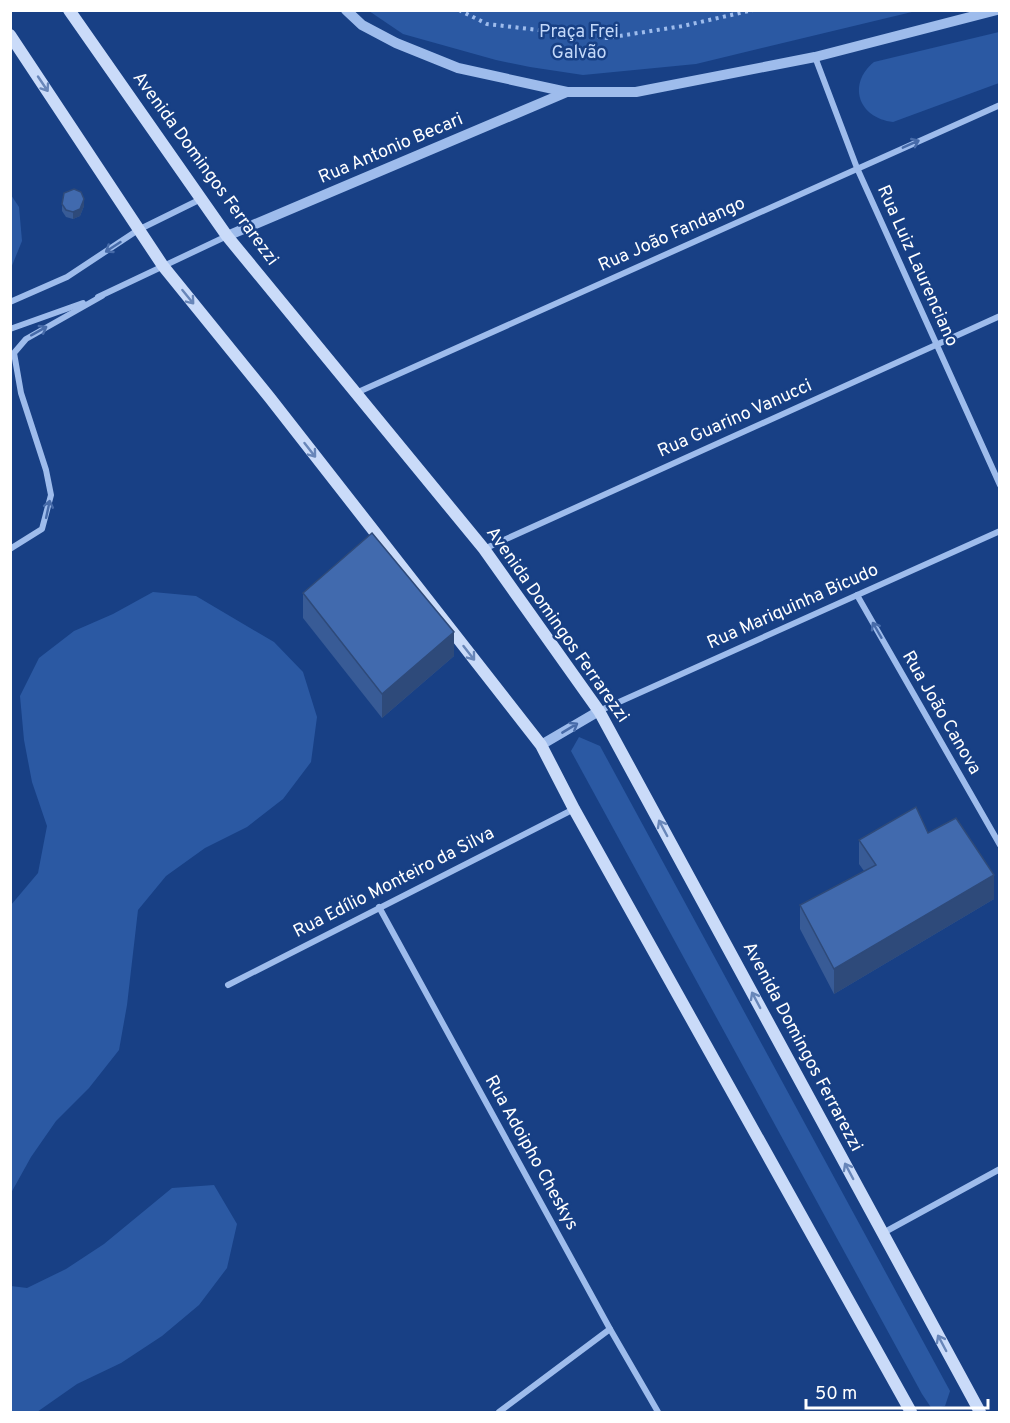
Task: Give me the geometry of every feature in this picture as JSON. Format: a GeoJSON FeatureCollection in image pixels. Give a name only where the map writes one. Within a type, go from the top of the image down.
{"type":"FeatureCollection","features":[{"type":"Feature","properties":{"kind":"main road","name":"Avenida Domingos Ferrarezzi"},"geometry":{"type":"LineString","coordinates":[[69,10],[227,236],[484,549],[599,711],[980,1413]]}},
{"type":"Feature","properties":{"kind":"main road"},"geometry":{"type":"LineString","coordinates":[[10,35],[164,266],[541,745],[574,809],[911,1413]]}},
{"type":"Feature","properties":{"kind":"street"},"geometry":{"type":"LineString","coordinates":[[346,10],[362,25],[396,43],[458,68],[567,92],[636,92],[814,57],[998,10]]}},
{"type":"Feature","properties":{"kind":"street","name":"Rua Luiz Laurenciano"},"geometry":{"type":"LineString","coordinates":[[814,57],[857,168],[999,485]]}},
{"type":"Feature","properties":{"kind":"street","name":"Rua Antonio Becari"},"geometry":{"type":"LineString","coordinates":[[227,236],[567,92]]}},
{"type":"Feature","properties":{"kind":"street","name":"Rua João Fandango"},"geometry":{"type":"LineString","coordinates":[[356,393],[999,105]]}},
{"type":"Feature","properties":{"kind":"street"},"geometry":{"type":"LineString","coordinates":[[10,302],[67,277],[138,230],[201,199]]}},
{"type":"Feature","properties":{"kind":"street"},"geometry":{"type":"LineString","coordinates":[[10,549],[42,529],[51,495],[46,470],[21,393],[14,353],[26,339],[102,296],[227,236]]}},
{"type":"Feature","properties":{"kind":"street"},"geometry":{"type":"LineString","coordinates":[[10,329],[102,296]]}},
{"type":"Feature","properties":{"kind":"street","name":"Rua Guarino Vanucci"},"geometry":{"type":"LineString","coordinates":[[484,549],[999,316]]}},
{"type":"Feature","properties":{"kind":"street","name":"Rua Mariquinha Bicudo"},"geometry":{"type":"LineString","coordinates":[[599,711],[999,531]]}},
{"type":"Feature","properties":{"kind":"street","name":"Rua João Canova"},"geometry":{"type":"LineString","coordinates":[[857,595],[999,845]]}},
{"type":"Feature","properties":{"kind":"street"},"geometry":{"type":"LineString","coordinates":[[541,745],[599,711]]}},
{"type":"Feature","properties":{"kind":"street","name":"Rua Edílio Monteiro da Silva"},"geometry":{"type":"LineString","coordinates":[[228,985],[574,809]]}},
{"type":"Feature","properties":{"kind":"street","name":"Rua Adoipho Cheskys"},"geometry":{"type":"LineString","coordinates":[[379,907],[658,1413]]}},
{"type":"Feature","properties":{"kind":"street"},"geometry":{"type":"LineString","coordinates":[[883,1233],[999,1169]]}},
{"type":"Feature","properties":{"kind":"street"},"geometry":{"type":"LineString","coordinates":[[499,1413],[610,1329]]}},
{"type":"Feature","properties":{"kind":"path"},"geometry":{"type":"LineString","coordinates":[[459,10],[487,24],[606,38],[683,26],[753,10]]}},
{"type":"Feature","properties":{"kind":"green space","name":"Praça Frei Galvão"},"geometry":{"type":"Polygon","coordinates":[[[369,11],[916,11],[696,64],[583,75],[496,60],[403,34],[369,11]]]}},
{"type":"Feature","properties":{"kind":"green space"},"geometry":{"type":"Polygon","coordinates":[[[999,32],[999,83],[893,122],[871,114],[864,107],[859,90],[861,80],[874,62],[999,32]]]}},
{"type":"Feature","properties":{"kind":"green space"},"geometry":{"type":"Polygon","coordinates":[[[11,195],[19,207],[22,241],[11,268],[11,195]]]}},
{"type":"Feature","properties":{"kind":"green space"},"geometry":{"type":"Polygon","coordinates":[[[153,592],[196,596],[274,642],[303,672],[317,717],[311,762],[283,799],[247,827],[205,848],[166,876],[138,910],[127,1005],[119,1050],[89,1088],[56,1121],[31,1157],[11,1193],[11,905],[38,873],[47,826],[32,782],[24,740],[20,696],[39,658],[74,631],[113,614],[153,592]]]}},
{"type":"Feature","properties":{"kind":"green space"},"geometry":{"type":"Polygon","coordinates":[[[579,737],[600,746],[950,1391],[945,1406],[932,1409],[922,1394],[571,751],[579,737]]]}},
{"type":"Feature","properties":{"kind":"green space"},"geometry":{"type":"Polygon","coordinates":[[[214,1185],[237,1224],[227,1268],[199,1305],[162,1336],[121,1363],[77,1384],[37,1412],[11,1412],[11,1286],[27,1288],[66,1269],[104,1244],[172,1188],[214,1185]]]}},
{"type":"Feature","properties":{"kind":"building"},"geometry":{"type":"Polygon","coordinates":[[[74,189],[81,192],[84,199],[80,209],[73,212],[66,210],[62,204],[64,193],[74,189]]]}},
{"type":"Feature","properties":{"kind":"building"},"geometry":{"type":"Polygon","coordinates":[[[372,533],[454,632],[382,694],[303,593],[372,533]]]}},
{"type":"Feature","properties":{"kind":"building"},"geometry":{"type":"Polygon","coordinates":[[[916,807],[928,833],[956,818],[994,875],[834,969],[800,905],[876,865],[859,840],[916,807]]]}}]}
